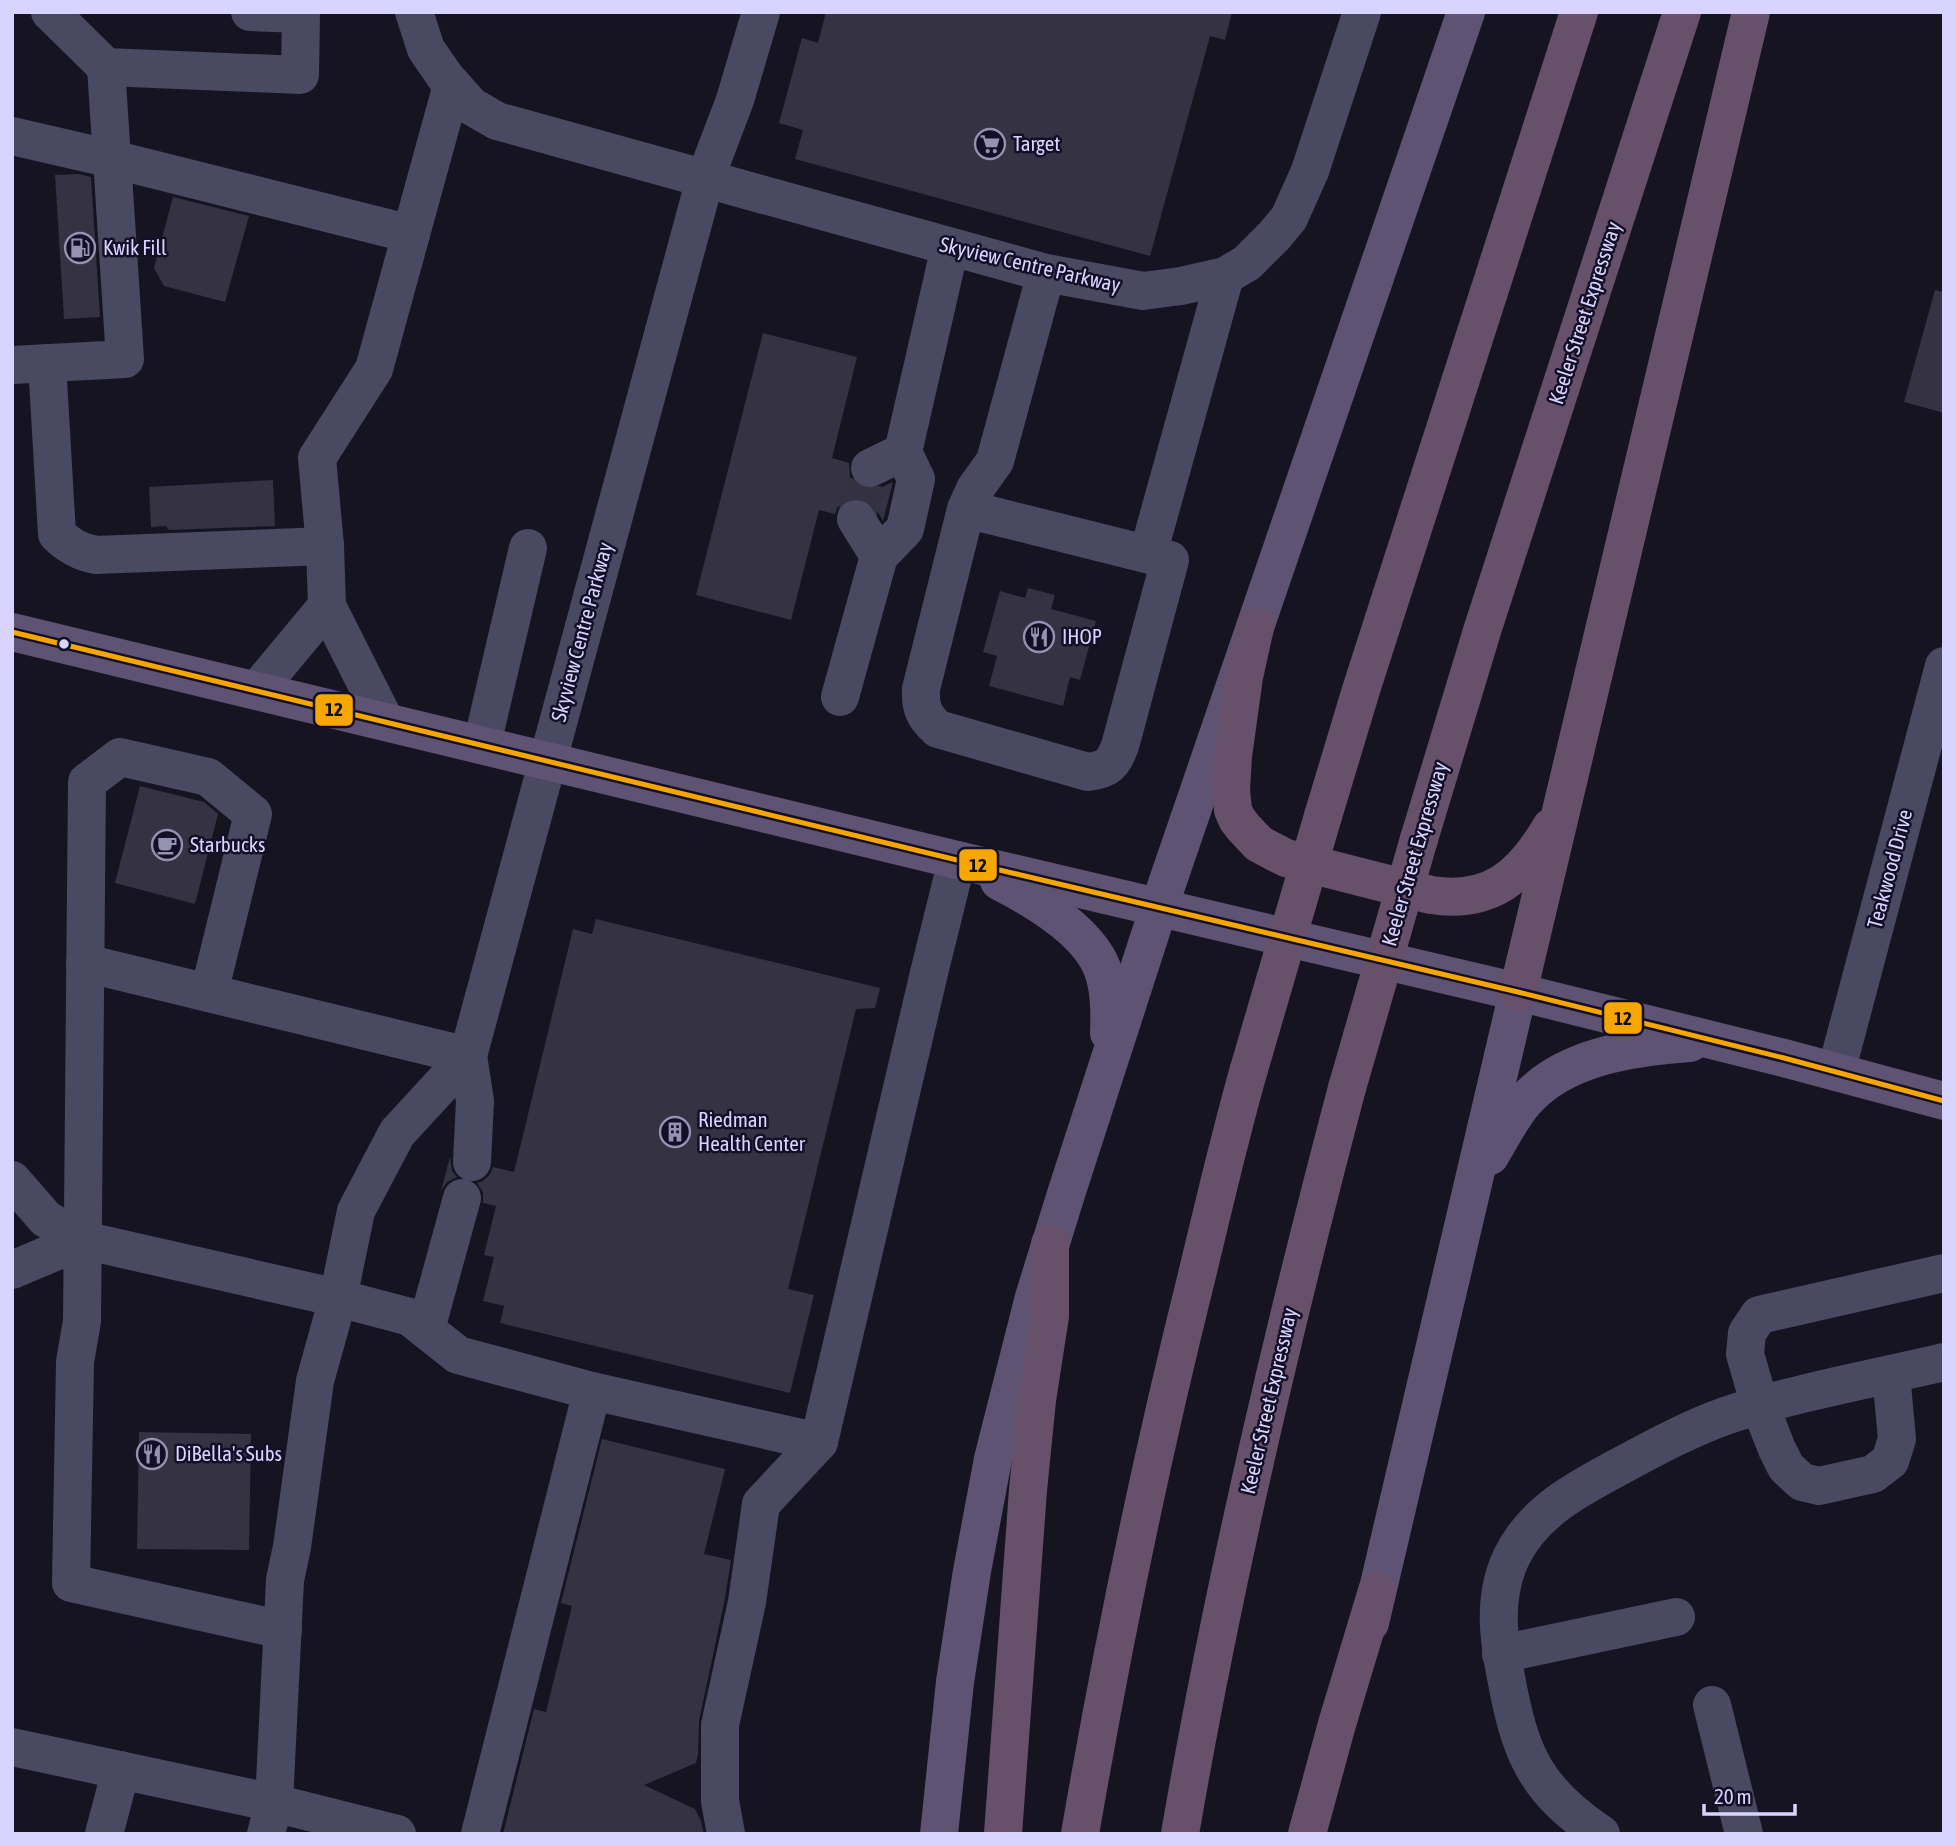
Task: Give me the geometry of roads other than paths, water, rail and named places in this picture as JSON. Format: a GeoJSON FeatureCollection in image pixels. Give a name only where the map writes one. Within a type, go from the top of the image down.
{"type":"FeatureCollection","features":[{"type":"Feature","properties":{"kind":"highway"},"geometry":{"type":"LineString","coordinates":[[1080,1834],[1147,1489],[1210,1217],[1249,1069],[1360,690],[1580,12]]}},
{"type":"Feature","properties":{"kind":"highway","name":"Keeler Street Expressway"},"geometry":{"type":"LineString","coordinates":[[1180,1834],[1262,1427],[1300,1265],[1347,1088],[1482,631],[1682,12]]}},
{"type":"Feature","properties":{"kind":"highway"},"geometry":{"type":"LineString","coordinates":[[1518,992],[1751,12]]}},
{"type":"Feature","properties":{"kind":"highway"},"geometry":{"type":"LineString","coordinates":[[1255,627],[1240,703],[1230,790],[1233,810],[1243,827],[1259,844],[1275,854],[1431,895],[1454,898],[1478,894],[1510,878],[1529,860],[1554,822],[1568,787]]}},
{"type":"Feature","properties":{"kind":"highway"},"geometry":{"type":"LineString","coordinates":[[1003,1834],[1027,1503],[1050,1316],[1050,1244]]}},
{"type":"Feature","properties":{"kind":"highway"},"geometry":{"type":"LineString","coordinates":[[1307,1834],[1377,1591]]}},
{"type":"Feature","properties":{"kind":"main road"},"geometry":{"type":"LineString","coordinates":[[939,1834],[955,1682],[977,1543],[1006,1407],[1050,1244],[1159,907],[1466,12]]}},
{"type":"Feature","properties":{"kind":"main road"},"geometry":{"type":"LineString","coordinates":[[12,632],[1518,992],[1944,1101]]}},
{"type":"Feature","properties":{"kind":"main road"},"geometry":{"type":"LineString","coordinates":[[957,860],[1006,884],[1045,908],[1075,932],[1095,955],[1102,968],[1110,1011],[1104,1073]]}},
{"type":"Feature","properties":{"kind":"main road"},"geometry":{"type":"LineString","coordinates":[[1325,1834],[1377,1591],[1518,992]]}},
{"type":"Feature","properties":{"kind":"main road"},"geometry":{"type":"LineString","coordinates":[[1470,1199],[1507,1126],[1524,1103],[1551,1079],[1585,1063],[1632,1051],[1683,1044],[1724,1043]]}},
{"type":"Feature","properties":{"kind":"street"},"geometry":{"type":"LineString","coordinates":[[50,12],[106,67],[125,359],[30,364],[57,534],[80,552],[96,555],[325,545]]}},
{"type":"Feature","properties":{"kind":"street"},"geometry":{"type":"LineString","coordinates":[[106,67],[300,75],[301,13],[250,12]]}},
{"type":"Feature","properties":{"kind":"street","name":"Skyview Centre Parkway"},"geometry":{"type":"LineString","coordinates":[[414,12],[426,49],[452,85],[471,106],[497,121],[1046,273],[1143,291],[1225,276],[1247,263],[1289,218],[1310,172],[1362,12]]}},
{"type":"Feature","properties":{"kind":"street"},"geometry":{"type":"LineString","coordinates":[[705,179],[735,100],[761,12]]}},
{"type":"Feature","properties":{"kind":"street"},"geometry":{"type":"LineString","coordinates":[[386,721],[327,606],[325,545],[317,458],[374,369],[452,85]]}},
{"type":"Feature","properties":{"kind":"street"},"geometry":{"type":"LineString","coordinates":[[12,136],[411,234]]}},
{"type":"Feature","properties":{"kind":"street","name":"Skyview Centre Parkway"},"geometry":{"type":"LineString","coordinates":[[468,1056],[705,179]]}},
{"type":"Feature","properties":{"kind":"street"},"geometry":{"type":"LineString","coordinates":[[840,696],[879,556],[905,529],[916,479],[886,460],[950,247]]}},
{"type":"Feature","properties":{"kind":"street"},"geometry":{"type":"LineString","coordinates":[[966,509],[1170,560],[1120,746],[1114,762],[1103,769],[1088,772],[938,729],[928,721],[922,710],[921,689],[966,509],[975,489],[995,461],[1046,273]]}},
{"type":"Feature","properties":{"kind":"street"},"geometry":{"type":"LineString","coordinates":[[1148,554],[1225,276]]}},
{"type":"Feature","properties":{"kind":"street"},"geometry":{"type":"LineString","coordinates":[[856,519],[879,556]]}},
{"type":"Feature","properties":{"kind":"street"},"geometry":{"type":"LineString","coordinates":[[482,744],[528,548]]}},
{"type":"Feature","properties":{"kind":"street"},"geometry":{"type":"LineString","coordinates":[[257,690],[327,606]]}},
{"type":"Feature","properties":{"kind":"street","name":"Teakwood Drive"},"geometry":{"type":"LineString","coordinates":[[1836,1072],[1944,666]]}},
{"type":"Feature","properties":{"kind":"street"},"geometry":{"type":"LineString","coordinates":[[209,993],[253,814],[208,777],[120,757],[87,782],[82,1321],[75,1362],[71,1583],[283,1630]]}},
{"type":"Feature","properties":{"kind":"street"},"geometry":{"type":"LineString","coordinates":[[726,1834],[720,1801],[720,1725],[747,1602],[761,1504],[819,1442],[957,860]]}},
{"type":"Feature","properties":{"kind":"street"},"geometry":{"type":"LineString","coordinates":[[85,962],[468,1056]]}},
{"type":"Feature","properties":{"kind":"street"},"geometry":{"type":"LineString","coordinates":[[426,1329],[467,1180],[475,1101],[468,1056]]}},
{"type":"Feature","properties":{"kind":"street"},"geometry":{"type":"LineString","coordinates":[[270,1818],[285,1580],[315,1381],[338,1298],[356,1211],[397,1133],[468,1056]]}},
{"type":"Feature","properties":{"kind":"street"},"geometry":{"type":"LineString","coordinates":[[12,1180],[46,1219],[83,1240],[410,1317],[458,1355],[592,1391],[819,1442]]}},
{"type":"Feature","properties":{"kind":"street"},"geometry":{"type":"LineString","coordinates":[[12,1270],[83,1240]]}},
{"type":"Feature","properties":{"kind":"street"},"geometry":{"type":"LineString","coordinates":[[1891,1374],[1897,1439],[1890,1461],[1873,1474],[1819,1486],[1802,1482],[1786,1467],[1760,1406],[1745,1354],[1747,1333],[1759,1315],[1944,1273]]}},
{"type":"Feature","properties":{"kind":"street"},"geometry":{"type":"LineString","coordinates":[[1601,1834],[1570,1812],[1540,1780],[1515,1725],[1501,1654],[1498,1618],[1501,1586],[1518,1545],[1543,1514],[1596,1479],[1653,1449],[1727,1416],[1816,1391],[1944,1362]]}},
{"type":"Feature","properties":{"kind":"street"},"geometry":{"type":"LineString","coordinates":[[480,1834],[592,1391]]}},
{"type":"Feature","properties":{"kind":"street"},"geometry":{"type":"LineString","coordinates":[[1501,1654],[1676,1617]]}},
{"type":"Feature","properties":{"kind":"street"},"geometry":{"type":"LineString","coordinates":[[1712,1705],[1744,1834]]}},
{"type":"Feature","properties":{"kind":"street"},"geometry":{"type":"LineString","coordinates":[[12,1747],[121,1770],[270,1818],[397,1834]]}},
{"type":"Feature","properties":{"kind":"street"},"geometry":{"type":"LineString","coordinates":[[104,1834],[121,1770]]}},
{"type":"Feature","properties":{"kind":"tunnel"},"geometry":{"type":"LineString","coordinates":[[856,519],[870,468]]}},
{"type":"Feature","properties":{"kind":"place","name":"Target"},"geometry":{"type":"Point","coordinates":[990,144]}},
{"type":"Feature","properties":{"kind":"place","name":"Kwik Fill"},"geometry":{"type":"Point","coordinates":[80,248]}},
{"type":"Feature","properties":{"kind":"place","name":"IHOP"},"geometry":{"type":"Point","coordinates":[1039,637]}},
{"type":"Feature","properties":{"kind":"place","name":"Starbucks"},"geometry":{"type":"Point","coordinates":[167,845]}},
{"type":"Feature","properties":{"kind":"place","name":"Riedman Health Center"},"geometry":{"type":"Point","coordinates":[675,1132]}},
{"type":"Feature","properties":{"kind":"place","name":"DiBella's Subs"},"geometry":{"type":"Point","coordinates":[152,1454]}}]}
